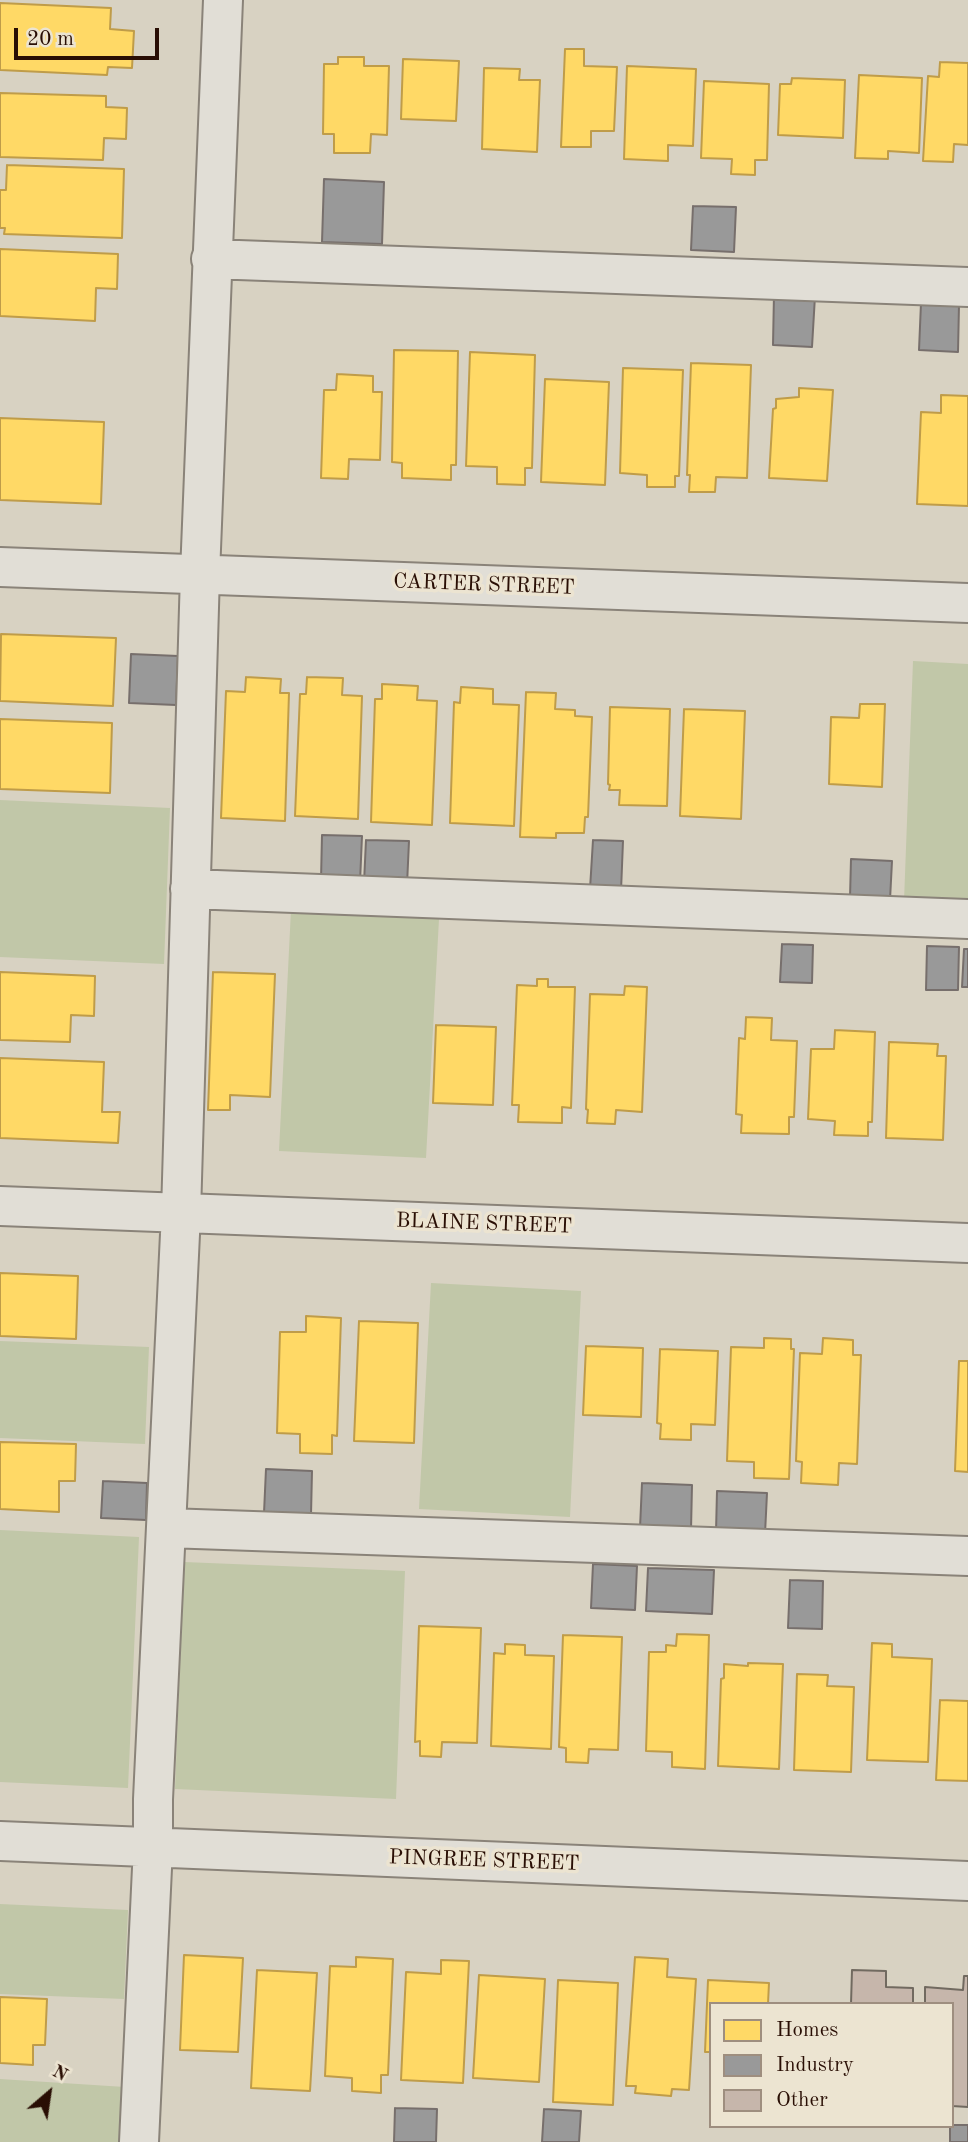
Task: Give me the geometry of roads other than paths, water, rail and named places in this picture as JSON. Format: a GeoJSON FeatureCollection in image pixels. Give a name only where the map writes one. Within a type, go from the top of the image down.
{"type":"FeatureCollection","features":[{"type":"Feature","properties":{"kind":"street"},"geometry":{"type":"LineString","coordinates":[[139,2142],[181,1213],[200,574],[223,0]]}},
{"type":"Feature","properties":{"kind":"street"},"geometry":{"type":"LineString","coordinates":[[211,259],[968,287]]}},
{"type":"Feature","properties":{"kind":"street","name":"CARTER STREET"},"geometry":{"type":"LineString","coordinates":[[0,567],[968,603]]}},
{"type":"Feature","properties":{"kind":"street"},"geometry":{"type":"LineString","coordinates":[[190,889],[968,919]]}},
{"type":"Feature","properties":{"kind":"street","name":"BLAINE STREET"},"geometry":{"type":"LineString","coordinates":[[0,1206],[968,1243]]}},
{"type":"Feature","properties":{"kind":"street"},"geometry":{"type":"LineString","coordinates":[[167,1528],[968,1556]]}},
{"type":"Feature","properties":{"kind":"street","name":"PINGREE STREET"},"geometry":{"type":"LineString","coordinates":[[0,1841],[968,1881]]}}]}
